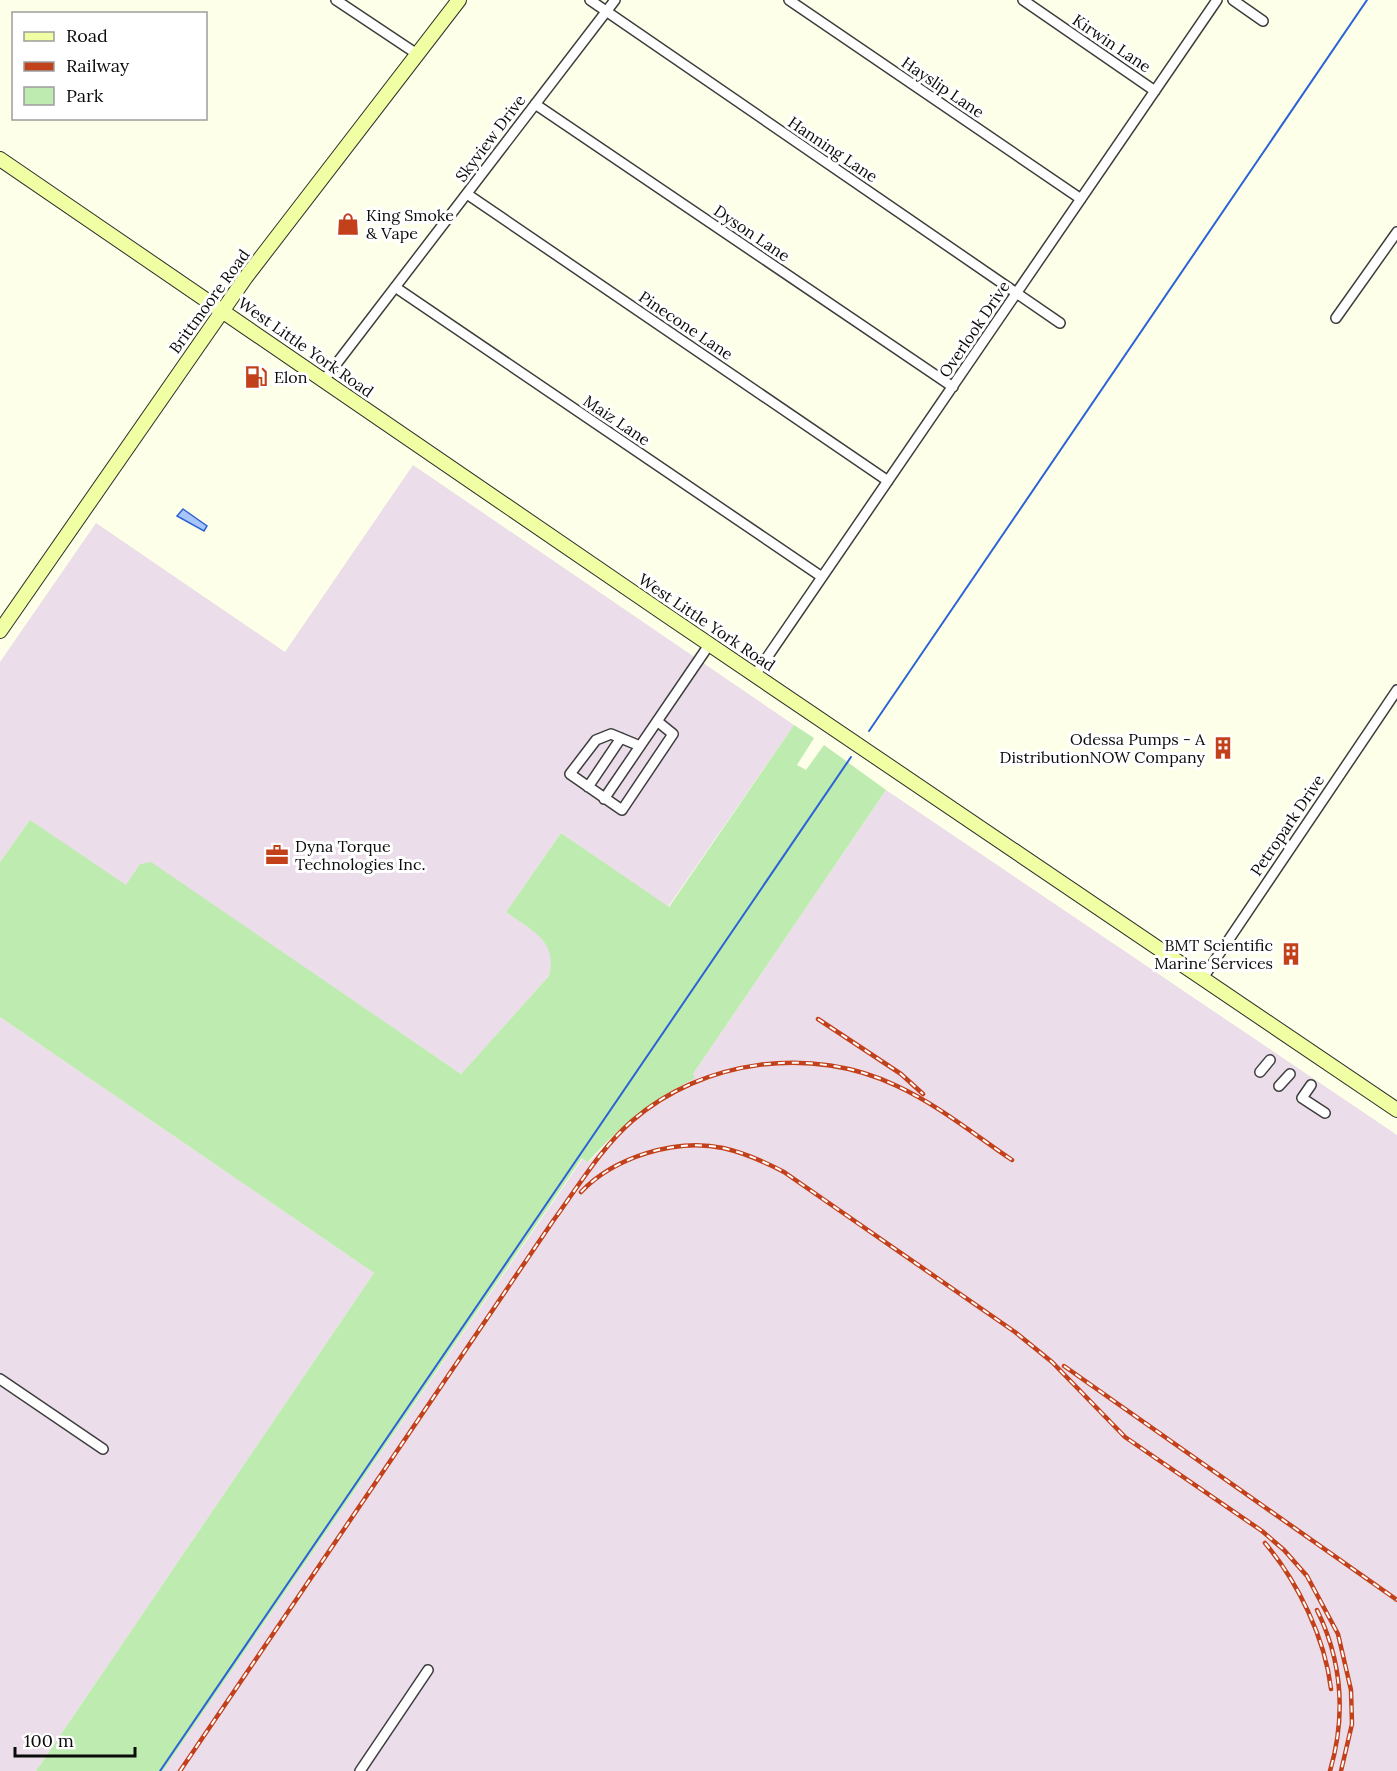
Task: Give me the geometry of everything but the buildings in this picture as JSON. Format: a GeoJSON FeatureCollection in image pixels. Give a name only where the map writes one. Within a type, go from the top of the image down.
{"type":"FeatureCollection","features":[{"type":"Feature","properties":{"kind":"main road","name":"Brittmoore Road"},"geometry":{"type":"LineString","coordinates":[[0,631],[222,310],[459,0]]}},
{"type":"Feature","properties":{"kind":"main road","name":"West Little York Road"},"geometry":{"type":"LineString","coordinates":[[0,159],[710,645],[1397,1110]]}},
{"type":"Feature","properties":{"kind":"street"},"geometry":{"type":"LineString","coordinates":[[336,0],[417,54]]}},
{"type":"Feature","properties":{"kind":"street","name":"Hanning Lane"},"geometry":{"type":"LineString","coordinates":[[590,0],[1060,323]]}},
{"type":"Feature","properties":{"kind":"street","name":"Skyview Drive"},"geometry":{"type":"LineString","coordinates":[[324,380],[615,0]]}},
{"type":"Feature","properties":{"kind":"street","name":"Hayslip Lane"},"geometry":{"type":"LineString","coordinates":[[789,0],[1081,199]]}},
{"type":"Feature","properties":{"kind":"street","name":"Kirwin Lane"},"geometry":{"type":"LineString","coordinates":[[1023,0],[1155,91]]}},
{"type":"Feature","properties":{"kind":"street","name":"Overlook Drive"},"geometry":{"type":"LineString","coordinates":[[755,675],[1217,0]]}},
{"type":"Feature","properties":{"kind":"street"},"geometry":{"type":"LineString","coordinates":[[1233,0],[1263,21]]}},
{"type":"Feature","properties":{"kind":"street","name":"Dyson Lane"},"geometry":{"type":"LineString","coordinates":[[535,104],[953,387]]}},
{"type":"Feature","properties":{"kind":"street","name":"Pinecone Lane"},"geometry":{"type":"LineString","coordinates":[[467,194],[888,481]]}},
{"type":"Feature","properties":{"kind":"street"},"geometry":{"type":"LineString","coordinates":[[1336,318],[1397,232]]}},
{"type":"Feature","properties":{"kind":"street","name":"Maiz Lane"},"geometry":{"type":"LineString","coordinates":[[395,287],[822,577]]}},
{"type":"Feature","properties":{"kind":"street"},"geometry":{"type":"LineString","coordinates":[[604,799],[710,645]]}},
{"type":"Feature","properties":{"kind":"street","name":"Petropark Drive"},"geometry":{"type":"LineString","coordinates":[[1203,978],[1395,696]]}},
{"type":"Feature","properties":{"kind":"street"},"geometry":{"type":"LineString","coordinates":[[640,746],[611,734],[596,740],[584,752],[570,774],[620,810],[623,809],[673,734],[657,721]]}},
{"type":"Feature","properties":{"kind":"street"},"geometry":{"type":"LineString","coordinates":[[588,787],[621,738]]}},
{"type":"Feature","properties":{"kind":"street"},"geometry":{"type":"LineString","coordinates":[[1260,1072],[1270,1060]]}},
{"type":"Feature","properties":{"kind":"street"},"geometry":{"type":"LineString","coordinates":[[1280,1086],[1290,1074]]}},
{"type":"Feature","properties":{"kind":"street"},"geometry":{"type":"LineString","coordinates":[[1311,1085],[1302,1098],[1325,1113]]}},
{"type":"Feature","properties":{"kind":"street"},"geometry":{"type":"LineString","coordinates":[[0,1378],[103,1449]]}},
{"type":"Feature","properties":{"kind":"street"},"geometry":{"type":"LineString","coordinates":[[360,1771],[428,1670]]}},
{"type":"Feature","properties":{"kind":"shaded area"},"geometry":{"type":"Polygon","coordinates":[[[413,465],[794,725],[668,907],[561,833],[506,912],[541,936],[550,949],[553,962],[549,976],[461,1074],[151,863],[140,864],[126,886],[30,820],[0,862],[0,662],[96,523],[285,652],[413,465]]]}},
{"type":"Feature","properties":{"kind":"shaded area"},"geometry":{"type":"Polygon","coordinates":[[[886,790],[1397,1135],[1397,1771],[163,1771],[583,1158],[589,1162],[636,1113],[693,1074],[886,790]]]}},
{"type":"Feature","properties":{"kind":"shaded area"},"geometry":{"type":"Polygon","coordinates":[[[0,1017],[374,1273],[36,1771],[0,1771],[0,1017]]]}},
{"type":"Feature","properties":{"kind":"green space"},"geometry":{"type":"Polygon","coordinates":[[[794,725],[814,738],[797,765],[806,770],[824,745],[886,790],[693,1074],[695,1078],[665,1095],[637,1115],[588,1162],[582,1158],[163,1771],[36,1771],[374,1273],[0,1017],[0,862],[30,820],[126,885],[140,864],[151,862],[461,1074],[549,976],[550,953],[546,945],[533,931],[506,912],[561,833],[669,907],[794,725]]]}},
{"type":"Feature","properties":{"kind":"water"},"geometry":{"type":"Polygon","coordinates":[[[183,509],[207,526],[204,531],[177,516],[183,509]]]}},
{"type":"Feature","properties":{"kind":"waterway"},"geometry":{"type":"LineString","coordinates":[[869,731],[1367,0]]}},
{"type":"Feature","properties":{"kind":"waterway"},"geometry":{"type":"LineString","coordinates":[[160,1771],[851,757]]}},
{"type":"Feature","properties":{"kind":"railway"},"geometry":{"type":"LineString","coordinates":[[818,1019],[901,1074],[923,1094]]}},
{"type":"Feature","properties":{"kind":"railway"},"geometry":{"type":"LineString","coordinates":[[180,1771],[590,1169],[620,1132],[660,1100],[692,1084],[725,1072],[760,1065],[795,1063],[830,1065],[864,1073],[897,1086],[942,1111],[1012,1160]]}},
{"type":"Feature","properties":{"kind":"railway"},"geometry":{"type":"LineString","coordinates":[[581,1192],[610,1169],[628,1160],[666,1148],[705,1146],[739,1152],[784,1172],[1015,1332],[1052,1362],[1125,1437],[1262,1531],[1284,1550],[1307,1576],[1338,1634],[1351,1690],[1352,1724],[1341,1771]]}},
{"type":"Feature","properties":{"kind":"railway"},"geometry":{"type":"LineString","coordinates":[[1064,1366],[1397,1600]]}},
{"type":"Feature","properties":{"kind":"railway"},"geometry":{"type":"LineString","coordinates":[[1265,1543],[1288,1575],[1308,1612],[1323,1650],[1331,1689]]}},
{"type":"Feature","properties":{"kind":"railway"},"geometry":{"type":"LineString","coordinates":[[1317,1610],[1332,1649],[1339,1689],[1338,1730],[1330,1771]]}},
{"type":"Feature","properties":{"kind":"place","name":"King Smoke & Vape"},"geometry":{"type":"Point","coordinates":[348,224]}},
{"type":"Feature","properties":{"kind":"place","name":"Elon"},"geometry":{"type":"Point","coordinates":[256,377]}},
{"type":"Feature","properties":{"kind":"place","name":"Odessa Pumps - A DistributionNOW Company"},"geometry":{"type":"Point","coordinates":[1223,748]}},
{"type":"Feature","properties":{"kind":"place","name":"Dyna Torque Technologies Inc."},"geometry":{"type":"Point","coordinates":[277,855]}},
{"type":"Feature","properties":{"kind":"place","name":"BMT Scientific Marine Services"},"geometry":{"type":"Point","coordinates":[1291,954]}}]}
